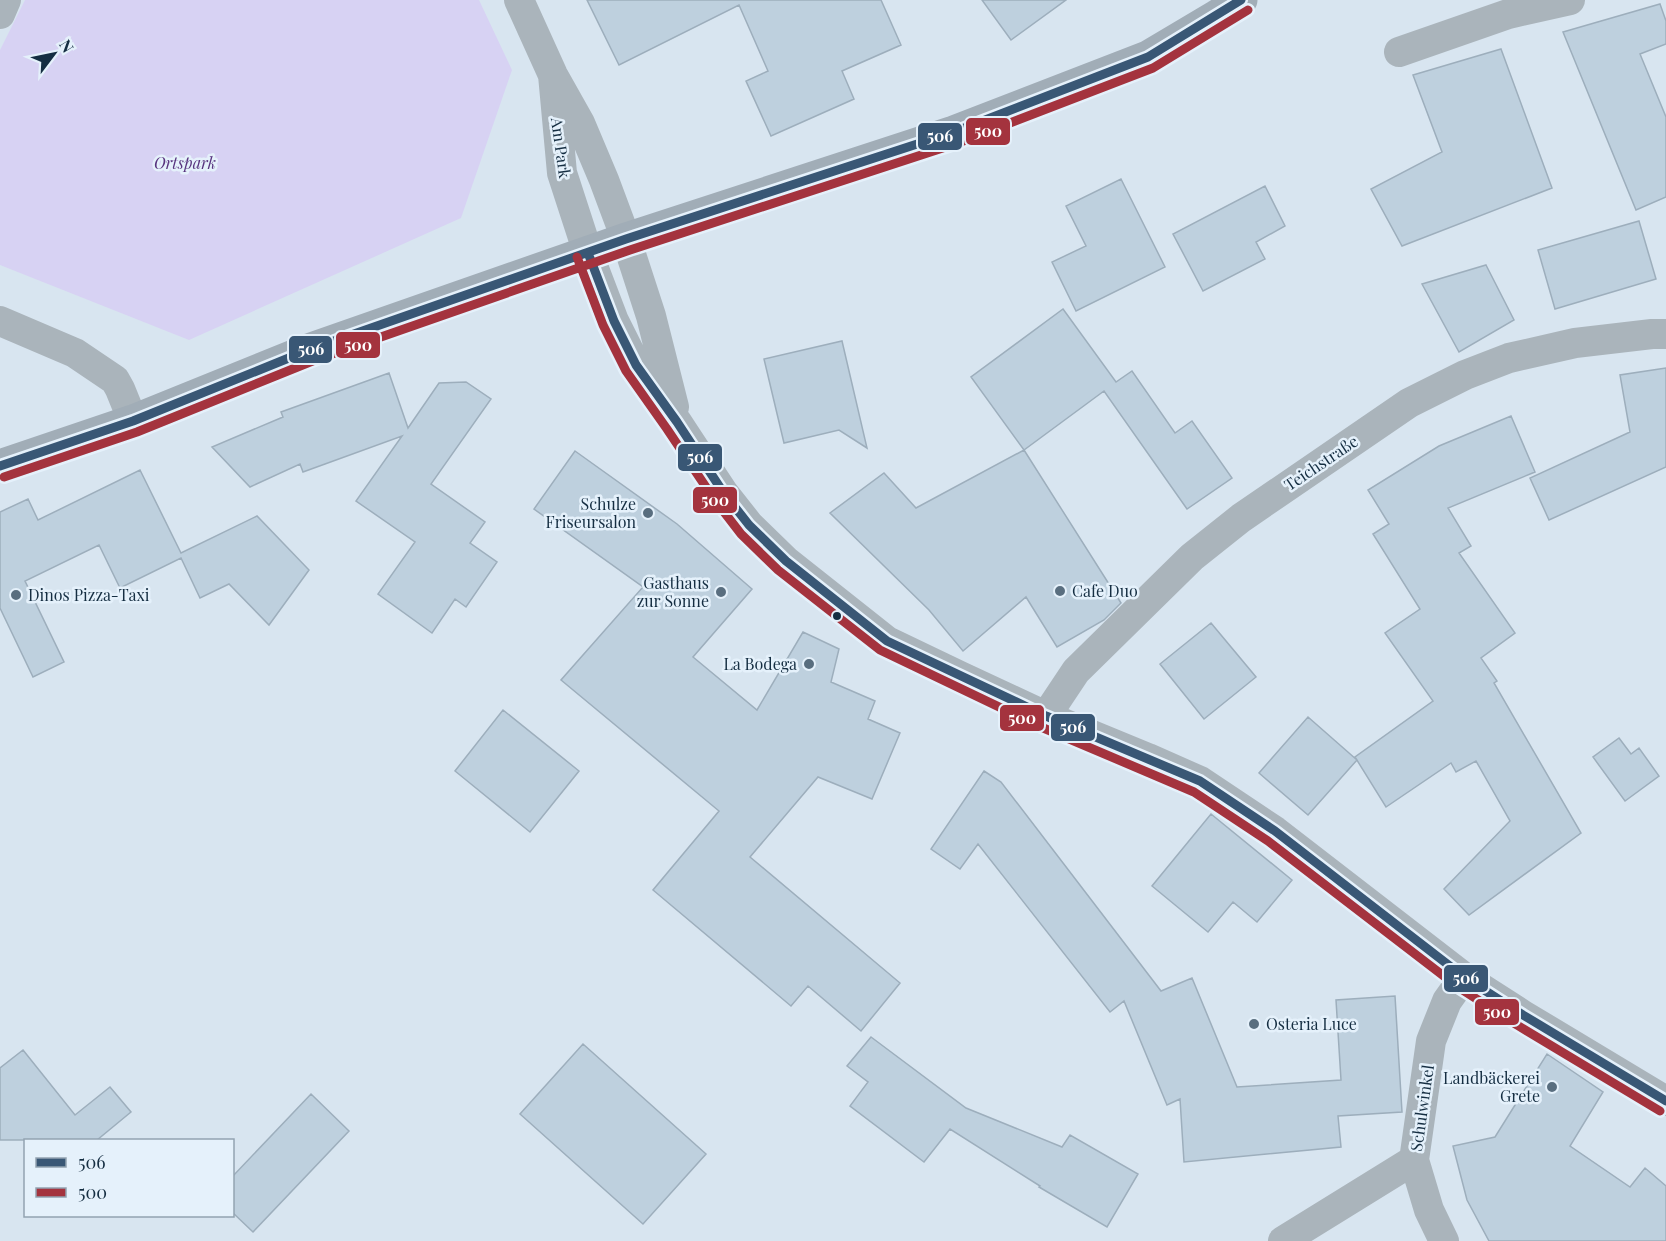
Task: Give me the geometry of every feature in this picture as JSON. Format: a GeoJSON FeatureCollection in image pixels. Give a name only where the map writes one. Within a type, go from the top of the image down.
{"type":"FeatureCollection","features":[{"type":"Feature","properties":{"kind":"main road"},"geometry":{"type":"LineString","coordinates":[[0,466],[133,420],[311,349],[626,239],[954,132],[1148,57],[1241,0]]}},
{"type":"Feature","properties":{"kind":"street"},"geometry":{"type":"LineString","coordinates":[[0,14],[6,0]]}},
{"type":"Feature","properties":{"kind":"street","name":"Am Park"},"geometry":{"type":"LineString","coordinates":[[519,0],[553,75],[580,123],[597,160],[651,316],[677,422]]}},
{"type":"Feature","properties":{"kind":"street"},"geometry":{"type":"LineString","coordinates":[[1399,52],[1508,14],[1570,0]]}},
{"type":"Feature","properties":{"kind":"street","name":"Am Park"},"geometry":{"type":"LineString","coordinates":[[553,75],[562,173],[588,253],[614,321],[636,365],[723,492],[749,525],[786,561],[887,641],[1046,716],[1200,781],[1275,831],[1464,977],[1666,1101]]}},
{"type":"Feature","properties":{"kind":"street"},"geometry":{"type":"LineString","coordinates":[[0,321],[75,353],[115,380],[133,420]]}},
{"type":"Feature","properties":{"kind":"street","name":"Teichstraße"},"geometry":{"type":"LineString","coordinates":[[1046,716],[1076,671],[1192,557],[1241,518],[1409,403],[1465,375],[1509,358],[1575,343],[1666,334]]}},
{"type":"Feature","properties":{"kind":"street","name":"Schulwinkel"},"geometry":{"type":"LineString","coordinates":[[1444,1241],[1429,1210],[1414,1160],[1431,1041],[1447,1001],[1464,977]]}},
{"type":"Feature","properties":{"kind":"street"},"geometry":{"type":"LineString","coordinates":[[1283,1241],[1414,1160]]}},
{"type":"Feature","properties":{"kind":"green space","name":"Ortspark"},"geometry":{"type":"Polygon","coordinates":[[[25,0],[479,0],[512,70],[461,218],[189,340],[0,265],[0,50],[25,0]]]}},
{"type":"Feature","properties":{"kind":"building"},"geometry":{"type":"Polygon","coordinates":[[[587,0],[881,0],[901,45],[842,71],[854,99],[771,136],[746,81],[768,71],[739,5],[619,65],[587,0]]]}},
{"type":"Feature","properties":{"kind":"building"},"geometry":{"type":"Polygon","coordinates":[[[982,0],[1066,0],[1011,40],[982,0]]]}},
{"type":"Feature","properties":{"kind":"building"},"geometry":{"type":"Polygon","coordinates":[[[1660,4],[1666,21],[1666,44],[1640,54],[1666,117],[1666,197],[1636,210],[1563,32],[1660,4]]]}},
{"type":"Feature","properties":{"kind":"building"},"geometry":{"type":"Polygon","coordinates":[[[1501,49],[1552,188],[1402,246],[1371,189],[1442,152],[1413,75],[1501,49]]]}},
{"type":"Feature","properties":{"kind":"building"},"geometry":{"type":"Polygon","coordinates":[[[1121,179],[1165,267],[1076,311],[1052,262],[1086,246],[1066,206],[1121,179]]]}},
{"type":"Feature","properties":{"kind":"building"},"geometry":{"type":"Polygon","coordinates":[[[1265,186],[1285,226],[1256,242],[1265,259],[1203,291],[1173,234],[1265,186]]]}},
{"type":"Feature","properties":{"kind":"building"},"geometry":{"type":"Polygon","coordinates":[[[1639,221],[1656,279],[1555,309],[1538,250],[1639,221]]]}},
{"type":"Feature","properties":{"kind":"building"},"geometry":{"type":"Polygon","coordinates":[[[1486,265],[1514,320],[1459,352],[1422,284],[1486,265]]]}},
{"type":"Feature","properties":{"kind":"building"},"geometry":{"type":"Polygon","coordinates":[[[1063,309],[1116,382],[1132,371],[1175,433],[1192,421],[1232,478],[1187,509],[1104,391],[1024,450],[971,377],[1063,309]]]}},
{"type":"Feature","properties":{"kind":"building"},"geometry":{"type":"Polygon","coordinates":[[[842,341],[867,448],[839,430],[784,443],[764,359],[842,341]]]}},
{"type":"Feature","properties":{"kind":"building"},"geometry":{"type":"Polygon","coordinates":[[[1666,368],[1666,467],[1549,520],[1530,478],[1630,432],[1620,375],[1666,368]]]}},
{"type":"Feature","properties":{"kind":"building"},"geometry":{"type":"Polygon","coordinates":[[[389,373],[408,428],[439,383],[466,382],[491,399],[431,484],[485,522],[470,543],[497,562],[466,607],[455,599],[432,633],[378,594],[415,542],[356,501],[402,436],[303,472],[300,464],[250,487],[212,447],[283,417],[281,412],[389,373]]]}},
{"type":"Feature","properties":{"kind":"building"},"geometry":{"type":"Polygon","coordinates":[[[1511,416],[1535,472],[1448,508],[1471,546],[1459,553],[1515,633],[1481,658],[1497,681],[1494,683],[1581,833],[1469,915],[1444,889],[1510,821],[1476,761],[1456,772],[1451,763],[1386,807],[1355,757],[1433,701],[1385,633],[1420,609],[1373,534],[1389,524],[1368,490],[1439,446],[1511,416]]]}},
{"type":"Feature","properties":{"kind":"building"},"geometry":{"type":"Polygon","coordinates":[[[1024,450],[1121,603],[1104,620],[1057,647],[1026,597],[963,651],[929,610],[830,513],[884,473],[916,508],[1024,450]]]}},
{"type":"Feature","properties":{"kind":"building"},"geometry":{"type":"Polygon","coordinates":[[[575,451],[677,524],[752,589],[693,657],[757,710],[803,632],[839,649],[831,682],[875,701],[868,719],[900,733],[872,799],[818,777],[750,857],[900,983],[861,1031],[808,986],[791,1006],[653,890],[719,811],[561,680],[643,587],[534,509],[575,451]]]}},
{"type":"Feature","properties":{"kind":"building"},"geometry":{"type":"Polygon","coordinates":[[[140,470],[181,553],[257,516],[309,570],[269,625],[229,584],[200,598],[181,558],[120,588],[99,545],[25,581],[64,662],[33,677],[0,608],[0,512],[28,499],[38,520],[140,470]]]}},
{"type":"Feature","properties":{"kind":"building"},"geometry":{"type":"Polygon","coordinates":[[[1211,623],[1256,677],[1204,719],[1160,664],[1211,623]]]}},
{"type":"Feature","properties":{"kind":"building"},"geometry":{"type":"Polygon","coordinates":[[[503,710],[579,771],[530,832],[455,771],[503,710]]]}},
{"type":"Feature","properties":{"kind":"building"},"geometry":{"type":"Polygon","coordinates":[[[1308,717],[1357,760],[1308,815],[1259,773],[1308,717]]]}},
{"type":"Feature","properties":{"kind":"building"},"geometry":{"type":"Polygon","coordinates":[[[1619,738],[1631,754],[1639,748],[1659,776],[1625,801],[1593,757],[1619,738]]]}},
{"type":"Feature","properties":{"kind":"building"},"geometry":{"type":"Polygon","coordinates":[[[984,771],[1001,782],[1161,991],[1192,978],[1237,1087],[1341,1080],[1336,1000],[1395,996],[1402,1112],[1338,1116],[1341,1147],[1184,1162],[1180,1099],[1167,1105],[1124,1001],[1110,1012],[978,844],[960,869],[931,849],[984,771]]]}},
{"type":"Feature","properties":{"kind":"building"},"geometry":{"type":"Polygon","coordinates":[[[1211,814],[1292,880],[1257,922],[1233,902],[1208,932],[1152,886],[1211,814]]]}},
{"type":"Feature","properties":{"kind":"building"},"geometry":{"type":"Polygon","coordinates":[[[871,1037],[966,1108],[1062,1147],[1070,1135],[1138,1174],[1107,1227],[1039,1187],[950,1129],[924,1162],[850,1106],[868,1082],[847,1066],[871,1037]]]}},
{"type":"Feature","properties":{"kind":"building"},"geometry":{"type":"Polygon","coordinates":[[[583,1044],[706,1154],[643,1224],[520,1114],[583,1044]]]}},
{"type":"Feature","properties":{"kind":"building"},"geometry":{"type":"Polygon","coordinates":[[[23,1050],[75,1115],[110,1087],[131,1112],[98,1139],[0,1140],[0,1068],[23,1050]]]}},
{"type":"Feature","properties":{"kind":"building"},"geometry":{"type":"Polygon","coordinates":[[[1547,1054],[1603,1092],[1570,1146],[1630,1187],[1645,1168],[1666,1186],[1666,1241],[1489,1241],[1467,1200],[1453,1146],[1495,1137],[1547,1054]]]}},
{"type":"Feature","properties":{"kind":"building"},"geometry":{"type":"Polygon","coordinates":[[[311,1094],[349,1131],[253,1232],[234,1214],[234,1175],[311,1094]]]}},
{"type":"Feature","properties":{"kind":"transit line","name":"506"},"geometry":{"type":"LineString","coordinates":[[0,466],[133,421],[311,349],[626,239],[954,132],[1148,57],[1241,0]]}},
{"type":"Feature","properties":{"kind":"transit line","name":"500"},"geometry":{"type":"LineString","coordinates":[[4,477],[137,432],[315,360],[630,250],[958,143],[1153,68],[1248,10]]}},
{"type":"Feature","properties":{"kind":"transit line","name":"506"},"geometry":{"type":"LineString","coordinates":[[588,253],[614,321],[636,365],[723,492],[749,525],[786,561],[887,641],[1046,716],[1200,781],[1275,831],[1464,977],[1666,1101]]}},
{"type":"Feature","properties":{"kind":"transit line","name":"500"},"geometry":{"type":"LineString","coordinates":[[577,257],[603,325],[626,371],[714,499],[741,534],[778,570],[880,650],[1041,727],[1194,792],[1268,841],[1458,987],[1660,1111]]}},
{"type":"Feature","properties":{"kind":"place","name":"Schulze Friseursalon"},"geometry":{"type":"Point","coordinates":[648,513]}},
{"type":"Feature","properties":{"kind":"place","name":"Cafe Duo"},"geometry":{"type":"Point","coordinates":[1060,591]}},
{"type":"Feature","properties":{"kind":"place","name":"Gasthaus zur Sonne"},"geometry":{"type":"Point","coordinates":[721,592]}},
{"type":"Feature","properties":{"kind":"place","name":"Dinos Pizza-Taxi"},"geometry":{"type":"Point","coordinates":[16,595]}},
{"type":"Feature","properties":{"kind":"place","name":"La Bodega"},"geometry":{"type":"Point","coordinates":[809,664]}},
{"type":"Feature","properties":{"kind":"place","name":"Osteria Luce"},"geometry":{"type":"Point","coordinates":[1254,1024]}},
{"type":"Feature","properties":{"kind":"place","name":"Landbäckerei Grete"},"geometry":{"type":"Point","coordinates":[1552,1087]}}]}
